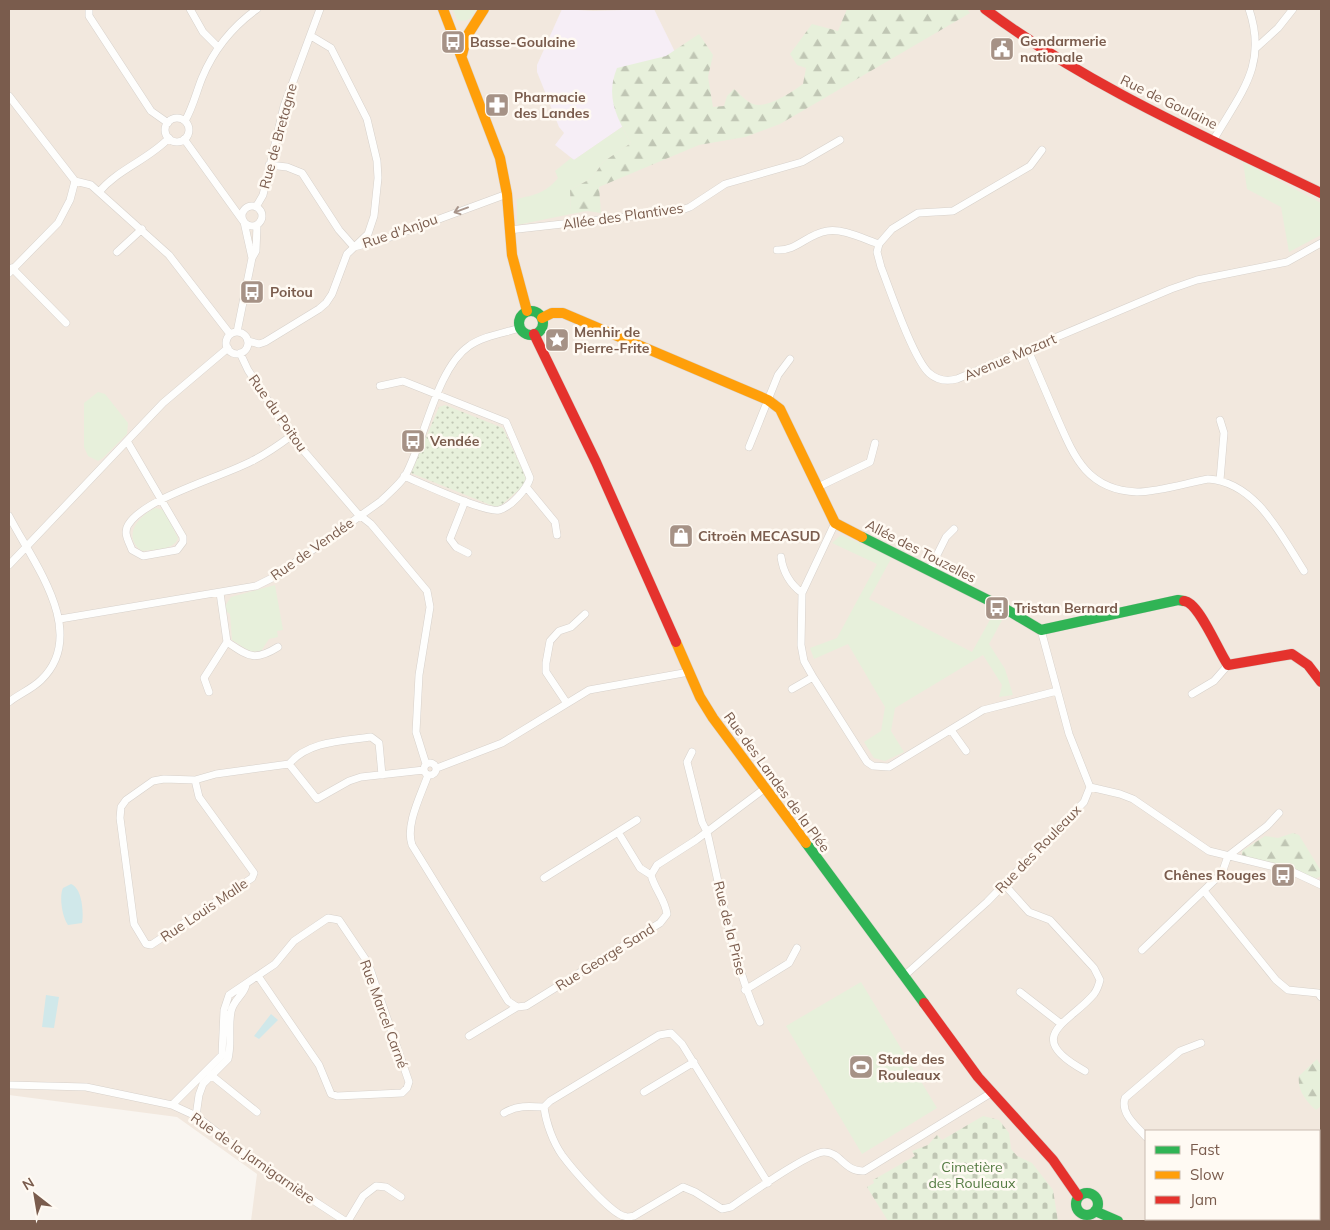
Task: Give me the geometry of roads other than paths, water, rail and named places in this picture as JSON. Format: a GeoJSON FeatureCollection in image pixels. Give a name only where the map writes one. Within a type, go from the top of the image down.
{"type":"FeatureCollection","features":[{"type":"Feature","properties":{"kind":"street"},"geometry":{"type":"LineString","coordinates":[[89,9],[89,16],[151,111],[168,123]]}},
{"type":"Feature","properties":{"kind":"street"},"geometry":{"type":"LineString","coordinates":[[190,9],[203,32],[218,47]]}},
{"type":"Feature","properties":{"kind":"street"},"geometry":{"type":"LineString","coordinates":[[185,120],[193,107],[201,80],[218,47],[238,24],[257,9]]}},
{"type":"Feature","properties":{"kind":"street","name":"Rue de Bretagne"},"geometry":{"type":"LineString","coordinates":[[256,207],[263,195],[284,106],[320,9]]}},
{"type":"Feature","properties":{"kind":"street"},"geometry":{"type":"LineString","coordinates":[[443,9],[500,158],[507,194],[509,230],[517,278],[527,311]]}},
{"type":"Feature","properties":{"kind":"street"},"geometry":{"type":"LineString","coordinates":[[462,55],[465,41],[484,9]]}},
{"type":"Feature","properties":{"kind":"street","name":"Rue de Goulaine"},"geometry":{"type":"LineString","coordinates":[[985,9],[1018,33],[1111,90],[1321,193]]}},
{"type":"Feature","properties":{"kind":"street"},"geometry":{"type":"LineString","coordinates":[[1214,139],[1251,76],[1256,48],[1256,30],[1249,9]]}},
{"type":"Feature","properties":{"kind":"street"},"geometry":{"type":"LineString","coordinates":[[1256,48],[1278,28],[1293,9]]}},
{"type":"Feature","properties":{"kind":"street"},"geometry":{"type":"LineString","coordinates":[[451,27],[460,30],[474,25]]}},
{"type":"Feature","properties":{"kind":"street"},"geometry":{"type":"LineString","coordinates":[[248,341],[259,344],[265,342],[320,309],[332,294],[342,264],[354,247],[368,234],[374,216],[378,178],[374,146],[367,119],[332,48],[311,36]]}},
{"type":"Feature","properties":{"kind":"street"},"geometry":{"type":"LineString","coordinates":[[9,96],[75,180],[92,185],[142,229],[188,278],[234,333],[244,334],[248,341],[246,349],[240,353],[233,353],[228,348],[226,341],[234,333],[252,258],[256,251],[257,225],[261,220],[262,214],[256,207],[231,203]]}},
{"type":"Feature","properties":{"kind":"street"},"geometry":{"type":"LineString","coordinates":[[174,118],[185,120],[189,130],[184,140],[178,142],[169,138],[166,133],[168,123],[174,118]]}},
{"type":"Feature","properties":{"kind":"street"},"geometry":{"type":"LineString","coordinates":[[99,192],[114,177],[160,147],[169,138]]}},
{"type":"Feature","properties":{"kind":"street"},"geometry":{"type":"LineString","coordinates":[[184,140],[243,221],[248,226],[257,225]]}},
{"type":"Feature","properties":{"kind":"street","name":"Allée des Plantives"},"geometry":{"type":"LineString","coordinates":[[509,230],[679,211],[690,207],[725,184],[802,162],[840,140]]}},
{"type":"Feature","properties":{"kind":"street"},"geometry":{"type":"LineString","coordinates":[[777,250],[788,250],[828,230],[879,244],[892,229],[918,213],[952,211],[1030,166],[1042,150]]}},
{"type":"Feature","properties":{"kind":"street","name":"Rue d'Anjou"},"geometry":{"type":"LineString","coordinates":[[270,164],[287,167],[302,173],[339,230],[354,247],[385,239],[507,194]]}},
{"type":"Feature","properties":{"kind":"street"},"geometry":{"type":"LineString","coordinates":[[66,323],[10,270],[58,223],[70,200],[75,180]]}},
{"type":"Feature","properties":{"kind":"street"},"geometry":{"type":"LineString","coordinates":[[248,207],[243,211],[243,221],[252,258]]}},
{"type":"Feature","properties":{"kind":"street"},"geometry":{"type":"LineString","coordinates":[[116,252],[142,229]]}},
{"type":"Feature","properties":{"kind":"street","name":"Avenue Mozart"},"geometry":{"type":"LineString","coordinates":[[879,244],[877,252],[880,267],[919,358],[934,377],[944,380],[957,379],[1171,289],[1197,280],[1287,262],[1321,243]]}},
{"type":"Feature","properties":{"kind":"street"},"geometry":{"type":"LineString","coordinates":[[527,311],[537,312],[542,318],[542,326],[534,334],[528,334],[520,328],[520,316],[527,311]]}},
{"type":"Feature","properties":{"kind":"street"},"geometry":{"type":"LineString","coordinates":[[542,318],[552,313],[563,313],[768,400],[780,409],[835,523],[802,593],[801,645],[804,661],[867,762],[873,766],[889,767],[983,710],[1057,691]]}},
{"type":"Feature","properties":{"kind":"street","name":"Rue de Vendée"},"geometry":{"type":"LineString","coordinates":[[60,619],[256,586],[276,576],[381,501],[404,476],[437,395],[455,360],[470,345],[520,328]]}},
{"type":"Feature","properties":{"kind":"street","name":"Rue des Landes de la Plée"},"geometry":{"type":"LineString","coordinates":[[534,334],[583,433],[689,672],[713,718],[903,977],[991,1093],[1053,1160],[1078,1196]]}},
{"type":"Feature","properties":{"kind":"street"},"geometry":{"type":"LineString","coordinates":[[9,565],[177,390],[228,348]]}},
{"type":"Feature","properties":{"kind":"street"},"geometry":{"type":"LineString","coordinates":[[1028,350],[1070,450],[1080,466],[1093,477],[1106,486],[1139,492],[1208,479],[1220,480],[1236,487],[1258,504],[1304,571]]}},
{"type":"Feature","properties":{"kind":"street","name":"Rue du Poitou"},"geometry":{"type":"LineString","coordinates":[[240,353],[248,370],[291,436],[360,516],[371,524],[428,591],[430,607],[419,675],[416,732],[426,770]]}},
{"type":"Feature","properties":{"kind":"street"},"geometry":{"type":"LineString","coordinates":[[748,447],[778,375],[790,359]]}},
{"type":"Feature","properties":{"kind":"street"},"geometry":{"type":"LineString","coordinates":[[380,386],[403,381],[506,422],[530,478],[528,488],[499,510],[465,501],[404,476]]}},
{"type":"Feature","properties":{"kind":"street"},"geometry":{"type":"LineString","coordinates":[[1220,420],[1224,433],[1220,480]]}},
{"type":"Feature","properties":{"kind":"street"},"geometry":{"type":"LineString","coordinates":[[127,440],[161,499],[181,531],[183,542],[177,550],[143,556],[137,554],[126,537],[128,524],[148,505],[161,499],[252,461],[291,436]]}},
{"type":"Feature","properties":{"kind":"street"},"geometry":{"type":"LineString","coordinates":[[818,487],[870,462],[876,443]]}},
{"type":"Feature","properties":{"kind":"street"},"geometry":{"type":"LineString","coordinates":[[528,488],[555,522],[557,535]]}},
{"type":"Feature","properties":{"kind":"street"},"geometry":{"type":"LineString","coordinates":[[465,501],[450,539],[456,548],[468,552]]}},
{"type":"Feature","properties":{"kind":"street"},"geometry":{"type":"LineString","coordinates":[[9,516],[55,605],[60,619],[61,634],[54,662],[41,680],[9,702]]}},
{"type":"Feature","properties":{"kind":"street","name":"Allée des Touzelles"},"geometry":{"type":"LineString","coordinates":[[835,523],[1004,608],[1041,630]]}},
{"type":"Feature","properties":{"kind":"street"},"geometry":{"type":"LineString","coordinates":[[929,571],[946,537],[954,529]]}},
{"type":"Feature","properties":{"kind":"street"},"geometry":{"type":"LineString","coordinates":[[781,557],[783,569],[794,587],[802,593]]}},
{"type":"Feature","properties":{"kind":"street"},"geometry":{"type":"LineString","coordinates":[[209,692],[204,678],[226,642],[220,592]]}},
{"type":"Feature","properties":{"kind":"street"},"geometry":{"type":"LineString","coordinates":[[1228,665],[1218,652],[1196,607],[1188,601],[1178,600],[1041,630],[1069,734],[1090,787],[1133,799],[1209,851],[1291,871],[1321,884]]}},
{"type":"Feature","properties":{"kind":"street"},"geometry":{"type":"LineString","coordinates":[[566,702],[546,672],[550,641],[559,631],[571,627],[585,614]]}},
{"type":"Feature","properties":{"kind":"street"},"geometry":{"type":"LineString","coordinates":[[226,642],[249,657],[265,655],[278,647]]}},
{"type":"Feature","properties":{"kind":"street"},"geometry":{"type":"LineString","coordinates":[[1192,694],[1214,681],[1228,665],[1292,654],[1308,665],[1321,682]]}},
{"type":"Feature","properties":{"kind":"street"},"geometry":{"type":"LineString","coordinates":[[382,775],[379,743],[371,737],[315,746],[294,758],[289,764],[317,799],[348,781],[426,770],[434,774],[437,768],[502,743],[566,702],[589,690],[606,685],[689,672]]}},
{"type":"Feature","properties":{"kind":"street"},"geometry":{"type":"LineString","coordinates":[[792,689],[813,677]]}},
{"type":"Feature","properties":{"kind":"street"},"geometry":{"type":"LineString","coordinates":[[952,730],[966,751]]}},
{"type":"Feature","properties":{"kind":"street","name":"Rue de la Prise"},"geometry":{"type":"LineString","coordinates":[[692,752],[687,762],[702,822],[707,832],[734,956],[745,990],[760,1022]]}},
{"type":"Feature","properties":{"kind":"street"},"geometry":{"type":"LineString","coordinates":[[437,768],[434,763],[426,770],[409,836],[412,845],[508,1001],[517,1007]]}},
{"type":"Feature","properties":{"kind":"street","name":"Rue Louis Malle"},"geometry":{"type":"LineString","coordinates":[[195,780],[199,796],[254,873],[252,878],[151,945],[146,944],[134,924],[120,818],[121,806],[126,800],[153,781],[164,779],[195,780],[216,774],[289,764]]}},
{"type":"Feature","properties":{"kind":"street","name":"Rue des Rouleaux"},"geometry":{"type":"LineString","coordinates":[[903,977],[1004,884],[1084,802],[1090,787]]}},
{"type":"Feature","properties":{"kind":"street"},"geometry":{"type":"LineString","coordinates":[[651,875],[657,864],[707,832],[764,789]]}},
{"type":"Feature","properties":{"kind":"street"},"geometry":{"type":"LineString","coordinates":[[1142,950],[1222,873],[1228,856],[1267,826],[1279,813]]}},
{"type":"Feature","properties":{"kind":"street"},"geometry":{"type":"LineString","coordinates":[[544,878],[637,820]]}},
{"type":"Feature","properties":{"kind":"street","name":"Rue George Sand"},"geometry":{"type":"LineString","coordinates":[[469,1036],[517,1007],[526,1006],[660,923],[667,914],[666,903],[654,884],[651,875],[640,868],[618,832]]}},
{"type":"Feature","properties":{"kind":"street"},"geometry":{"type":"LineString","coordinates":[[1004,884],[1029,912],[1050,920],[1094,968],[1100,980],[1095,993],[1060,1023],[1054,1036],[1056,1047],[1067,1061],[1084,1071]]}},
{"type":"Feature","properties":{"kind":"street"},"geometry":{"type":"LineString","coordinates":[[1204,891],[1276,980],[1288,990],[1318,993],[1321,997]]}},
{"type":"Feature","properties":{"kind":"street","name":"Rue Marcel Carné"},"geometry":{"type":"LineString","coordinates":[[172,1105],[222,1054],[225,1003],[235,990],[242,985],[246,985],[258,976],[275,964],[294,941],[328,918],[339,920],[368,963],[409,1082],[407,1088],[402,1093],[337,1096],[331,1094],[319,1065],[258,976]]}},
{"type":"Feature","properties":{"kind":"street"},"geometry":{"type":"LineString","coordinates":[[745,990],[789,963],[798,948]]}},
{"type":"Feature","properties":{"kind":"street","name":"Rue Marcel Carné"},"geometry":{"type":"LineString","coordinates":[[196,1116],[199,1095],[203,1084],[228,1059],[233,1003],[245,990],[246,985]]}},
{"type":"Feature","properties":{"kind":"street"},"geometry":{"type":"LineString","coordinates":[[1020,992],[1060,1023]]}},
{"type":"Feature","properties":{"kind":"street"},"geometry":{"type":"LineString","coordinates":[[504,1113],[513,1107],[544,1107],[550,1101],[665,1032],[671,1033],[694,1062],[768,1183]]}},
{"type":"Feature","properties":{"kind":"street"},"geometry":{"type":"LineString","coordinates":[[1145,1136],[1125,1112],[1123,1105],[1125,1098],[1180,1051],[1201,1044]]}},
{"type":"Feature","properties":{"kind":"street"},"geometry":{"type":"LineString","coordinates":[[644,1092],[694,1062]]}},
{"type":"Feature","properties":{"kind":"street"},"geometry":{"type":"LineString","coordinates":[[211,1075],[257,1112]]}},
{"type":"Feature","properties":{"kind":"street","name":"Rue de la Jarnigarnière"},"geometry":{"type":"LineString","coordinates":[[9,1085],[86,1087],[172,1105],[196,1116],[262,1167],[347,1221]]}},
{"type":"Feature","properties":{"kind":"street"},"geometry":{"type":"LineString","coordinates":[[544,1107],[545,1117],[562,1154],[605,1202],[620,1215],[628,1218],[683,1187],[695,1192],[722,1209],[731,1207],[768,1183],[823,1152],[832,1154],[850,1170],[864,1171],[991,1093]]}},
{"type":"Feature","properties":{"kind":"street"},"geometry":{"type":"LineString","coordinates":[[347,1221],[364,1196],[376,1186],[386,1187],[400,1197]]}},
{"type":"Feature","properties":{"kind":"street"},"geometry":{"type":"LineString","coordinates":[[1085,1192],[1096,1196],[1098,1204],[1095,1211],[1088,1215],[1077,1217],[1075,1202],[1078,1196],[1085,1192]]}},
{"type":"Feature","properties":{"kind":"street"},"geometry":{"type":"LineString","coordinates":[[1095,1211],[1118,1221]]}},
{"type":"Feature","properties":{"kind":"water"},"geometry":{"type":"Polygon","coordinates":[[[71,884],[75,886],[80,895],[83,918],[82,923],[68,925],[63,912],[61,896],[63,888],[71,884]]]}},
{"type":"Feature","properties":{"kind":"water"},"geometry":{"type":"Polygon","coordinates":[[[46,995],[59,997],[54,1028],[42,1027],[46,995]]]}},
{"type":"Feature","properties":{"kind":"water"},"geometry":{"type":"Polygon","coordinates":[[[271,1014],[278,1020],[259,1039],[254,1036],[271,1014]]]}},
{"type":"Feature","properties":{"kind":"place","name":"Basse-Goulaine"},"geometry":{"type":"Point","coordinates":[453,42]}},
{"type":"Feature","properties":{"kind":"place","name":"Gendarmerie nationale"},"geometry":{"type":"Point","coordinates":[1002,49]}},
{"type":"Feature","properties":{"kind":"place","name":"Pharmacie des Landes"},"geometry":{"type":"Point","coordinates":[497,105]}},
{"type":"Feature","properties":{"kind":"place","name":"Poitou"},"geometry":{"type":"Point","coordinates":[252,292]}},
{"type":"Feature","properties":{"kind":"place","name":"Menhir de Pierre-Frite"},"geometry":{"type":"Point","coordinates":[557,340]}},
{"type":"Feature","properties":{"kind":"place","name":"Vendée"},"geometry":{"type":"Point","coordinates":[413,441]}},
{"type":"Feature","properties":{"kind":"place","name":"Citroën MECASUD"},"geometry":{"type":"Point","coordinates":[681,536]}},
{"type":"Feature","properties":{"kind":"place","name":"Tristan Bernard"},"geometry":{"type":"Point","coordinates":[997,608]}},
{"type":"Feature","properties":{"kind":"place","name":"Chênes Rouges"},"geometry":{"type":"Point","coordinates":[1283,875]}},
{"type":"Feature","properties":{"kind":"place","name":"Stade des Rouleaux"},"geometry":{"type":"Point","coordinates":[861,1067]}},
{"type":"Feature","properties":{"kind":"park label","name":"Cimetière des Rouleaux"},"geometry":{"type":"Point","coordinates":[972,1176]}}]}
